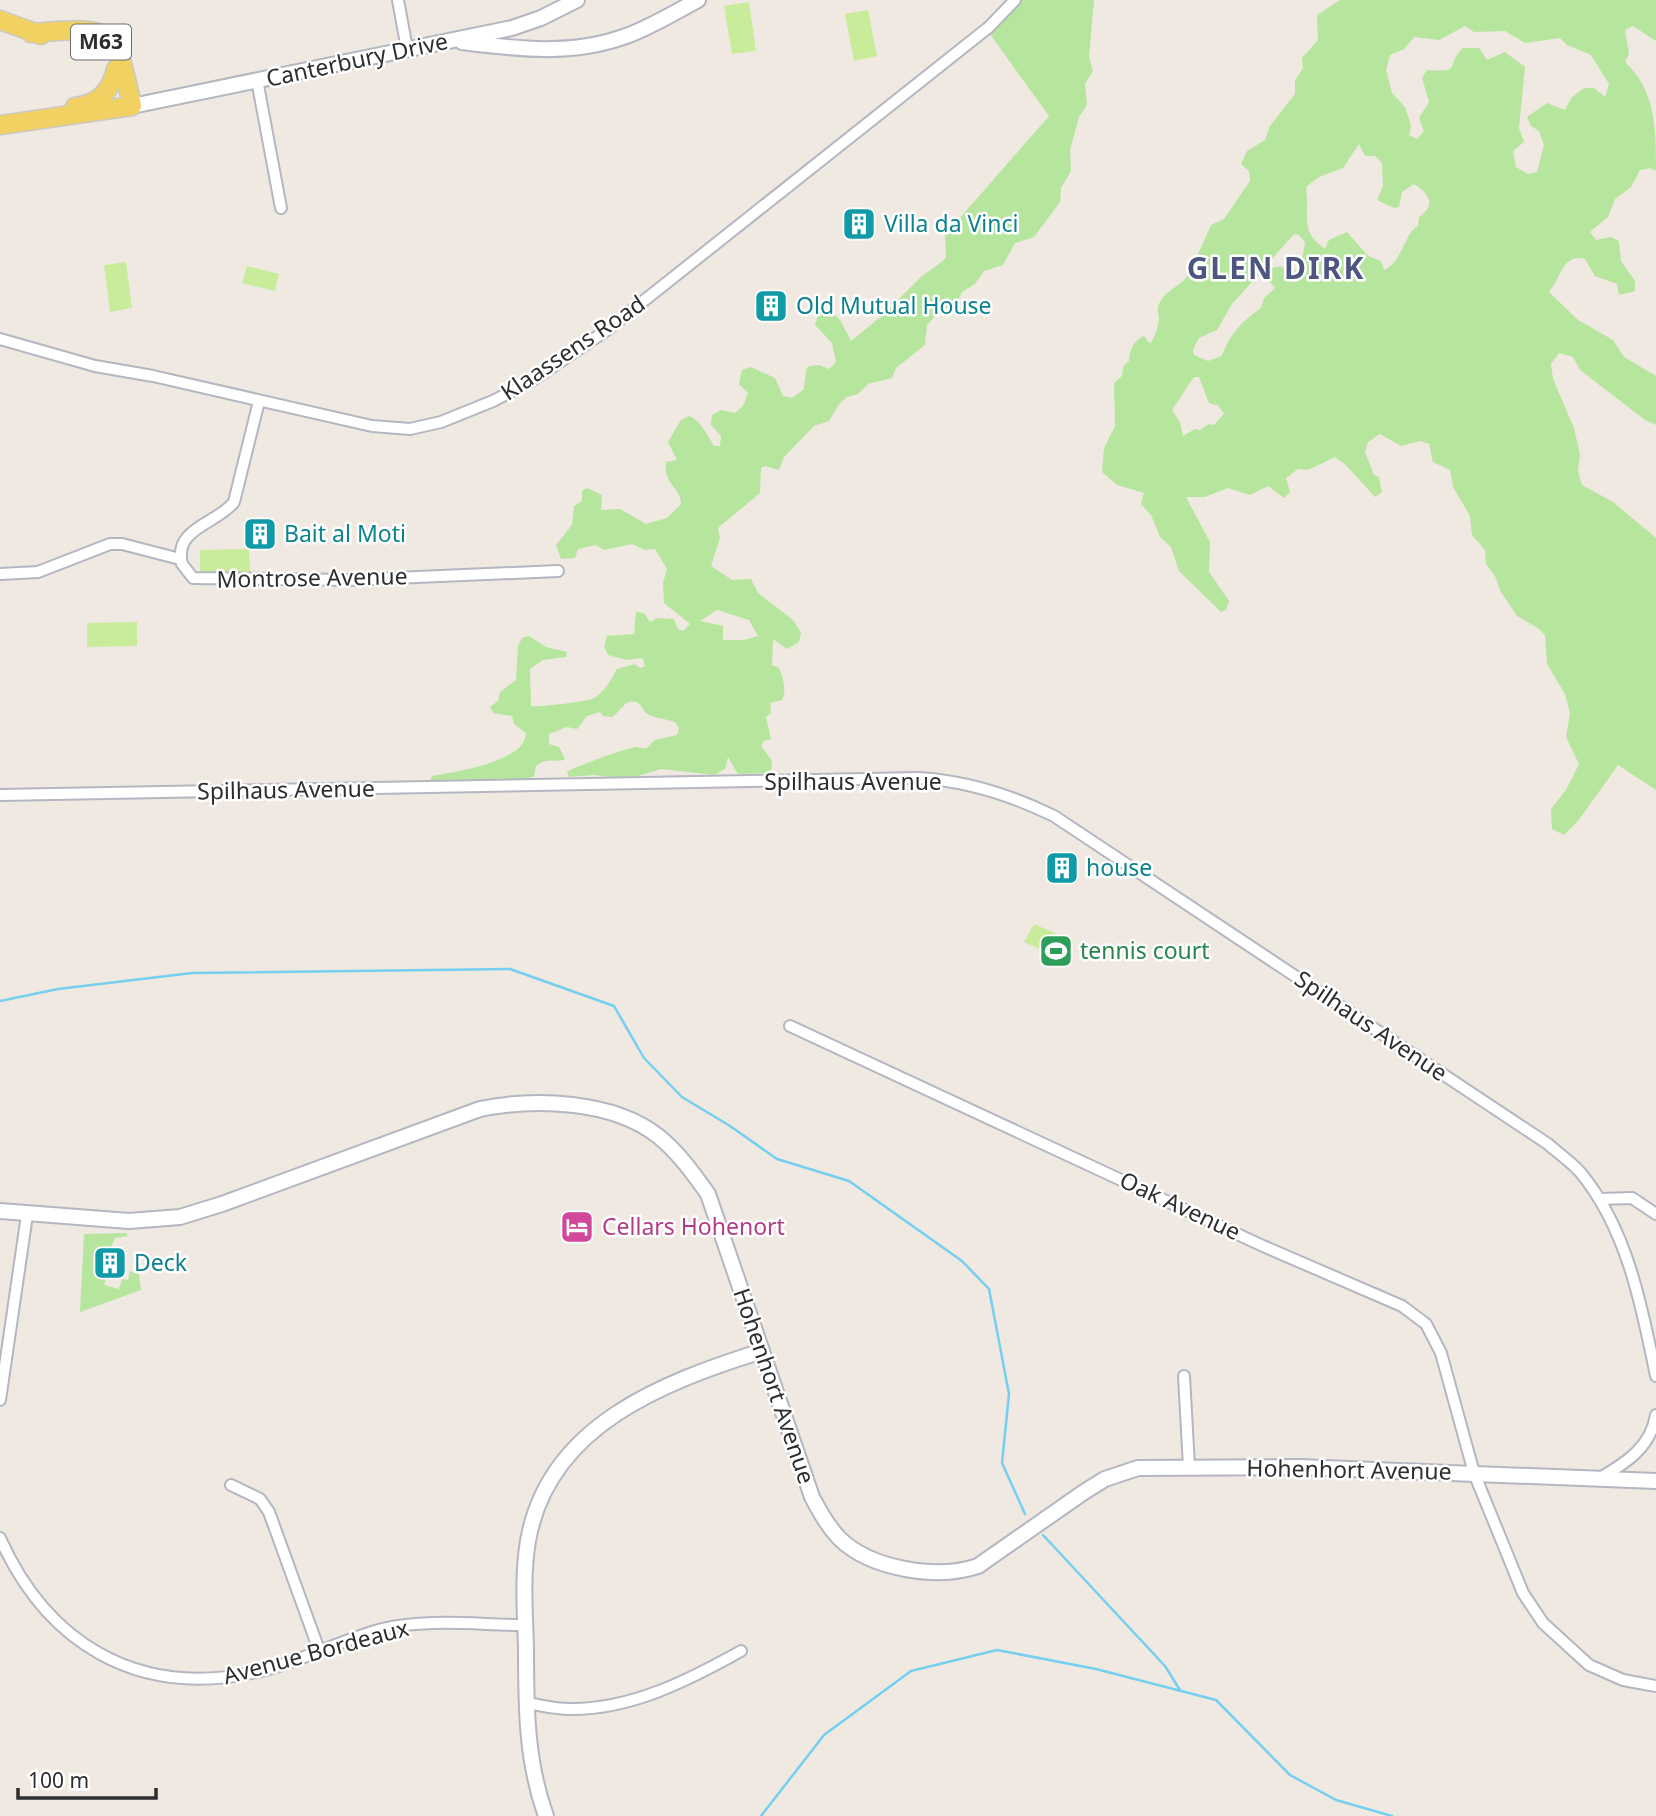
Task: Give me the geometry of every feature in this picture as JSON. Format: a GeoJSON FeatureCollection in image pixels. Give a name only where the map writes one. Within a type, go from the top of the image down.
{"type":"FeatureCollection","features":[{"type":"Feature","properties":{"kind":"main road","name":"M63"},"geometry":{"type":"LineString","coordinates":[[0,20],[31,33],[101,42],[112,53],[128,107]]}},
{"type":"Feature","properties":{"kind":"main road","name":"M63"},"geometry":{"type":"LineString","coordinates":[[31,33],[86,29],[106,34],[118,47],[122,59],[128,107]]}},
{"type":"Feature","properties":{"kind":"main road"},"geometry":{"type":"LineString","coordinates":[[0,124],[36,112],[95,101],[110,87],[117,69]]}},
{"type":"Feature","properties":{"kind":"main road"},"geometry":{"type":"LineString","coordinates":[[0,124],[128,107]]}},
{"type":"Feature","properties":{"kind":"street"},"geometry":{"type":"LineString","coordinates":[[398,0],[407,49]]}},
{"type":"Feature","properties":{"kind":"street","name":"Canterbury Drive"},"geometry":{"type":"LineString","coordinates":[[128,107],[512,28],[541,18],[577,0]]}},
{"type":"Feature","properties":{"kind":"street"},"geometry":{"type":"LineString","coordinates":[[450,41],[546,50],[588,47],[629,35],[698,0]]}},
{"type":"Feature","properties":{"kind":"street","name":"Klaassens Road"},"geometry":{"type":"LineString","coordinates":[[0,339],[95,366],[153,376],[372,426],[410,429],[441,422],[513,391],[607,330],[989,27],[1015,0]]}},
{"type":"Feature","properties":{"kind":"street"},"geometry":{"type":"LineString","coordinates":[[257,80],[281,208]]}},
{"type":"Feature","properties":{"kind":"street"},"geometry":{"type":"LineString","coordinates":[[0,574],[38,572],[116,544],[180,559],[181,548],[188,536],[234,502],[260,401]]}},
{"type":"Feature","properties":{"kind":"street","name":"Montrose Avenue"},"geometry":{"type":"LineString","coordinates":[[180,559],[187,573],[202,580],[348,580],[558,571]]}},
{"type":"Feature","properties":{"kind":"street","name":"Spilhaus Avenue"},"geometry":{"type":"LineString","coordinates":[[0,795],[919,778],[968,784],[1014,797],[1054,816],[1548,1144],[1580,1171],[1613,1222],[1629,1266],[1656,1376]]}},
{"type":"Feature","properties":{"kind":"street","name":"Oak Avenue"},"geometry":{"type":"LineString","coordinates":[[790,1026],[1263,1246],[1402,1306],[1426,1324],[1441,1353],[1474,1473],[1523,1593],[1543,1623],[1589,1665],[1623,1680],[1656,1686]]}},
{"type":"Feature","properties":{"kind":"street","name":"Hohenhort Avenue"},"geometry":{"type":"LineString","coordinates":[[0,1211],[27,1215],[129,1220],[180,1217],[480,1110],[526,1102],[571,1104],[646,1128],[690,1168],[714,1209],[812,1497],[825,1522],[859,1553],[887,1563],[943,1573],[959,1572],[997,1555],[1066,1503],[1105,1479],[1138,1468],[1474,1473],[1656,1481]]}},
{"type":"Feature","properties":{"kind":"street"},"geometry":{"type":"LineString","coordinates":[[1599,1199],[1632,1198],[1656,1214]]}},
{"type":"Feature","properties":{"kind":"street"},"geometry":{"type":"LineString","coordinates":[[0,1400],[27,1215]]}},
{"type":"Feature","properties":{"kind":"street"},"geometry":{"type":"LineString","coordinates":[[546,1816],[529,1755],[525,1625],[527,1552],[535,1513],[547,1486],[592,1429],[619,1410],[692,1374],[762,1351]]}},
{"type":"Feature","properties":{"kind":"street"},"geometry":{"type":"LineString","coordinates":[[1184,1376],[1189,1467]]}},
{"type":"Feature","properties":{"kind":"street"},"geometry":{"type":"LineString","coordinates":[[1600,1478],[1636,1454],[1648,1439],[1656,1415]]}},
{"type":"Feature","properties":{"kind":"street"},"geometry":{"type":"LineString","coordinates":[[231,1485],[260,1499],[268,1512],[319,1650]]}},
{"type":"Feature","properties":{"kind":"street","name":"Avenue Bordeaux"},"geometry":{"type":"LineString","coordinates":[[0,1538],[15,1572],[34,1599],[58,1623],[94,1651],[146,1674],[179,1679],[215,1678],[254,1672],[384,1629],[410,1625],[525,1625]]}},
{"type":"Feature","properties":{"kind":"street"},"geometry":{"type":"LineString","coordinates":[[526,1703],[568,1709],[609,1706],[651,1694],[702,1673],[741,1651]]}},
{"type":"Feature","properties":{"kind":"green space"},"geometry":{"type":"Polygon","coordinates":[[[1019,0],[1094,0],[1089,57],[1093,71],[1085,84],[1087,105],[1079,117],[1070,150],[1071,171],[1061,188],[1060,202],[1034,237],[1015,243],[1003,265],[984,271],[975,284],[962,292],[958,301],[940,311],[927,325],[925,345],[896,368],[892,378],[868,384],[858,394],[847,397],[839,404],[829,421],[814,426],[784,457],[779,470],[765,466],[761,468],[760,493],[718,528],[720,538],[711,566],[732,580],[751,579],[758,593],[793,620],[801,632],[799,642],[787,649],[773,639],[772,665],[779,668],[784,688],[782,700],[770,703],[771,713],[766,717],[771,739],[764,741],[761,746],[772,761],[771,773],[738,774],[728,757],[725,769],[714,775],[661,769],[628,779],[593,775],[569,777],[567,772],[589,762],[631,748],[647,748],[655,740],[677,735],[679,729],[676,723],[651,716],[640,704],[628,702],[612,717],[603,716],[600,712],[587,716],[577,729],[567,727],[549,734],[549,744],[559,747],[565,759],[541,763],[536,766],[534,776],[529,779],[453,783],[430,781],[432,776],[502,758],[523,743],[526,733],[514,724],[512,716],[493,713],[490,707],[498,701],[500,692],[516,680],[518,646],[522,638],[529,636],[546,647],[567,652],[566,657],[543,660],[530,669],[531,706],[552,705],[594,698],[605,689],[617,669],[635,664],[640,668],[645,666],[643,658],[626,660],[608,655],[604,646],[607,636],[634,634],[636,612],[644,613],[650,622],[657,618],[674,619],[678,629],[683,631],[690,624],[664,603],[663,583],[667,569],[655,549],[645,550],[632,544],[604,550],[596,545],[578,549],[575,558],[561,559],[556,545],[572,525],[574,506],[582,501],[582,491],[587,488],[602,495],[601,510],[620,509],[646,524],[667,518],[681,504],[667,476],[666,462],[677,460],[668,442],[681,420],[690,416],[701,426],[714,446],[720,446],[721,436],[711,425],[712,415],[721,410],[735,413],[743,406],[748,393],[739,384],[742,370],[751,367],[775,378],[783,396],[792,398],[804,389],[809,366],[819,365],[829,369],[836,362],[832,343],[815,325],[819,311],[829,309],[840,320],[851,341],[883,315],[922,276],[943,261],[946,257],[945,235],[1049,116],[990,34],[1019,0]],[[717,610],[700,621],[723,626],[723,640],[744,640],[758,636],[749,620],[717,610]]]}},
{"type":"Feature","properties":{"kind":"green space"},"geometry":{"type":"Polygon","coordinates":[[[1340,0],[1656,0],[1656,41],[1633,26],[1625,30],[1629,54],[1625,62],[1643,85],[1652,112],[1656,171],[1650,168],[1640,170],[1631,187],[1615,199],[1608,217],[1590,232],[1596,240],[1611,237],[1619,241],[1621,261],[1635,281],[1635,291],[1619,295],[1617,284],[1595,276],[1585,259],[1577,258],[1567,263],[1549,292],[1578,320],[1613,340],[1624,357],[1656,376],[1656,425],[1645,420],[1580,370],[1573,357],[1559,353],[1551,364],[1553,379],[1574,428],[1580,454],[1578,471],[1582,485],[1613,502],[1656,538],[1656,790],[1618,765],[1578,821],[1564,835],[1552,829],[1551,809],[1566,790],[1579,764],[1566,737],[1570,713],[1565,694],[1547,664],[1545,635],[1517,616],[1501,592],[1495,576],[1486,564],[1485,550],[1472,535],[1470,516],[1453,487],[1450,470],[1433,462],[1429,444],[1420,441],[1401,446],[1380,434],[1368,442],[1365,452],[1374,475],[1379,477],[1382,492],[1375,497],[1346,465],[1335,457],[1308,470],[1298,469],[1286,478],[1290,492],[1284,498],[1268,486],[1250,495],[1228,488],[1205,497],[1186,497],[1210,542],[1209,572],[1229,601],[1226,610],[1221,612],[1179,571],[1171,547],[1160,537],[1151,515],[1141,504],[1144,493],[1117,485],[1102,472],[1104,448],[1115,426],[1114,383],[1122,376],[1123,367],[1129,361],[1137,340],[1144,336],[1150,344],[1152,342],[1158,325],[1160,302],[1167,293],[1184,281],[1211,225],[1224,219],[1250,181],[1249,171],[1241,164],[1247,151],[1265,140],[1270,126],[1295,94],[1295,80],[1303,68],[1302,58],[1318,40],[1317,15],[1340,0]],[[1465,26],[1439,40],[1414,37],[1404,49],[1390,55],[1386,70],[1392,93],[1405,107],[1411,125],[1409,135],[1417,139],[1424,131],[1419,118],[1429,102],[1422,78],[1427,70],[1450,69],[1463,48],[1479,48],[1487,60],[1505,52],[1525,67],[1519,128],[1524,142],[1513,151],[1516,167],[1528,174],[1537,172],[1544,145],[1539,131],[1531,126],[1527,117],[1547,103],[1565,110],[1571,98],[1584,88],[1594,88],[1605,97],[1609,84],[1591,55],[1567,45],[1560,38],[1525,43],[1505,31],[1474,32],[1465,26]],[[1359,144],[1343,168],[1319,177],[1307,186],[1308,229],[1325,249],[1329,240],[1347,232],[1368,256],[1381,261],[1384,270],[1395,261],[1410,234],[1418,226],[1419,217],[1428,208],[1429,200],[1414,184],[1402,192],[1399,207],[1394,208],[1377,200],[1383,186],[1382,163],[1375,156],[1365,156],[1359,144]],[[1294,234],[1271,260],[1272,268],[1281,266],[1292,274],[1301,266],[1305,242],[1299,235],[1294,234]],[[1261,272],[1232,304],[1217,330],[1199,338],[1193,350],[1194,355],[1208,361],[1222,356],[1238,328],[1261,308],[1264,298],[1275,288],[1261,272]],[[1194,377],[1172,410],[1180,422],[1183,436],[1209,424],[1214,425],[1224,414],[1219,406],[1209,403],[1199,377],[1194,377]]]}},
{"type":"Feature","properties":{"kind":"green space"},"geometry":{"type":"Polygon","coordinates":[[[749,2],[756,51],[732,54],[724,6],[749,2]]]}},
{"type":"Feature","properties":{"kind":"green space"},"geometry":{"type":"Polygon","coordinates":[[[868,10],[877,56],[854,61],[845,14],[868,10]]]}},
{"type":"Feature","properties":{"kind":"green space"},"geometry":{"type":"Polygon","coordinates":[[[126,262],[132,308],[110,312],[104,265],[126,262]]]}},
{"type":"Feature","properties":{"kind":"green space"},"geometry":{"type":"Polygon","coordinates":[[[247,266],[279,274],[275,291],[242,283],[247,266]]]}},
{"type":"Feature","properties":{"kind":"green space"},"geometry":{"type":"Polygon","coordinates":[[[249,549],[250,572],[200,573],[200,550],[249,549]]]}},
{"type":"Feature","properties":{"kind":"green space"},"geometry":{"type":"Polygon","coordinates":[[[137,622],[137,646],[87,647],[87,623],[137,622]]]}},
{"type":"Feature","properties":{"kind":"green space","name":"tennis court"},"geometry":{"type":"Polygon","coordinates":[[[1034,924],[1073,941],[1064,960],[1024,942],[1034,924]]]}},
{"type":"Feature","properties":{"kind":"green space"},"geometry":{"type":"Polygon","coordinates":[[[127,1233],[127,1236],[115,1238],[100,1273],[107,1275],[104,1285],[119,1289],[122,1279],[128,1280],[130,1271],[139,1274],[141,1290],[80,1312],[84,1234],[127,1233]]]}},
{"type":"Feature","properties":{"kind":"waterway"},"geometry":{"type":"LineString","coordinates":[[0,1001],[58,989],[192,973],[510,969],[614,1006],[644,1058],[682,1097],[777,1159],[849,1181],[962,1261],[989,1289],[1009,1394],[1002,1463],[1025,1514]]}},
{"type":"Feature","properties":{"kind":"waterway"},"geometry":{"type":"LineString","coordinates":[[1043,1535],[1165,1666],[1180,1690]]}},
{"type":"Feature","properties":{"kind":"waterway"},"geometry":{"type":"LineString","coordinates":[[761,1816],[824,1735],[911,1671],[997,1650],[1096,1669],[1216,1700],[1290,1775],[1336,1800],[1392,1816]]}},
{"type":"Feature","properties":{"kind":"place","name":"Villa da Vinci"},"geometry":{"type":"Point","coordinates":[859,224]}},
{"type":"Feature","properties":{"kind":"place","name":"Old Mutual House"},"geometry":{"type":"Point","coordinates":[771,306]}},
{"type":"Feature","properties":{"kind":"place","name":"Bait al Moti"},"geometry":{"type":"Point","coordinates":[260,534]}},
{"type":"Feature","properties":{"kind":"place","name":"house"},"geometry":{"type":"Point","coordinates":[1062,868]}},
{"type":"Feature","properties":{"kind":"place","name":"tennis court"},"geometry":{"type":"Point","coordinates":[1056,951]}},
{"type":"Feature","properties":{"kind":"place","name":"Cellars Hohenort"},"geometry":{"type":"Point","coordinates":[577,1227]}},
{"type":"Feature","properties":{"kind":"place","name":"Deck"},"geometry":{"type":"Point","coordinates":[110,1263]}},
{"type":"Feature","properties":{"kind":"district","name":"GLEN DIRK"},"geometry":{"type":"Point","coordinates":[1276,269]}}]}
